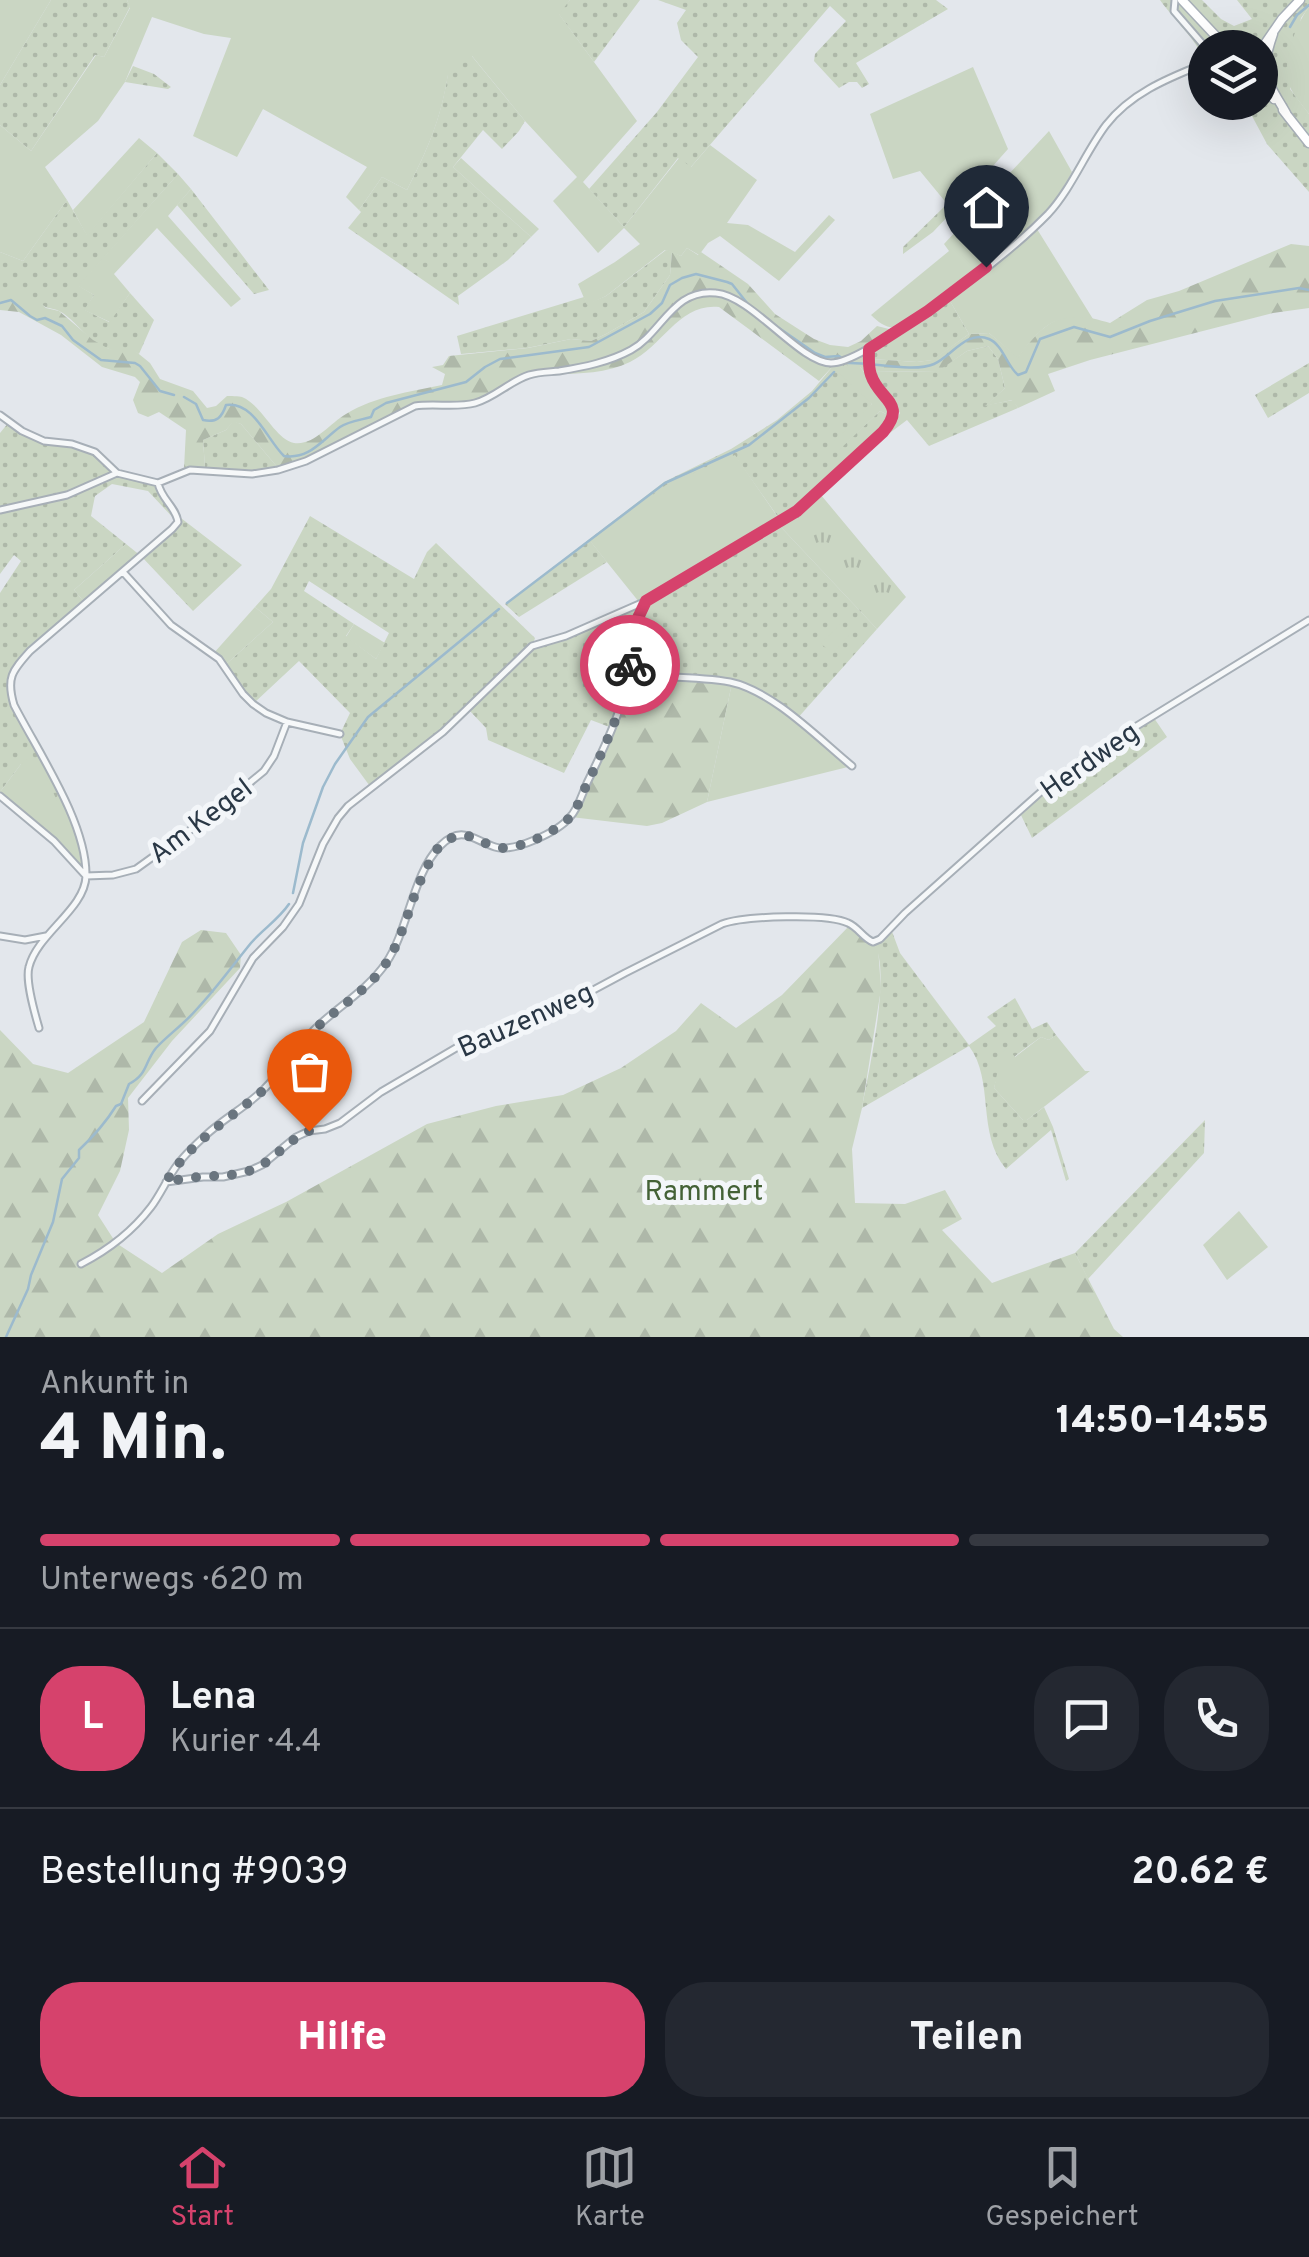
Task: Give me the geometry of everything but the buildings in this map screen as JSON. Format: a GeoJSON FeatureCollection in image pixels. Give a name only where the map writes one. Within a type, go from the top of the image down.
{"type":"FeatureCollection","features":[{"type":"Feature","properties":{"kind":"main road"},"geometry":{"type":"LineString","coordinates":[[1179,0],[1210,30]]}},
{"type":"Feature","properties":{"kind":"main road"},"geometry":{"type":"LineString","coordinates":[[1276,30],[1300,0]]}},
{"type":"Feature","properties":{"kind":"main road"},"geometry":{"type":"LineString","coordinates":[[1278,99],[1286,113]]}},
{"type":"Feature","properties":{"kind":"main road"},"geometry":{"type":"LineString","coordinates":[[1278,104],[1309,142]]}},
{"type":"Feature","properties":{"kind":"street"},"geometry":{"type":"LineString","coordinates":[[1179,0],[1174,11],[1190,30]]}},
{"type":"Feature","properties":{"kind":"street"},"geometry":{"type":"LineString","coordinates":[[0,415],[36,438],[95,452],[117,473],[158,483],[190,470],[252,474],[278,470],[306,461],[415,406],[479,402],[529,375],[612,359],[636,348],[680,302],[693,295],[718,292],[739,302],[810,356],[825,362],[869,353],[1041,220],[1060,199],[1106,126],[1122,108],[1154,86],[1188,71]]}},
{"type":"Feature","properties":{"kind":"street"},"geometry":{"type":"LineString","coordinates":[[142,1101],[210,1032],[253,958],[284,928],[299,904],[328,835],[348,806],[442,732],[532,646],[566,636],[646,601],[797,511],[883,432],[892,421],[893,408],[872,377],[869,353]]}},
{"type":"Feature","properties":{"kind":"street"},"geometry":{"type":"LineString","coordinates":[[0,510],[67,495],[117,473]]}},
{"type":"Feature","properties":{"kind":"street"},"geometry":{"type":"LineString","coordinates":[[40,1028],[28,969],[46,936],[78,898],[86,876],[72,816],[14,705],[9,688],[11,675],[30,651],[172,530],[178,522],[177,515],[159,491],[158,483]]}},
{"type":"Feature","properties":{"kind":"street"},"geometry":{"type":"LineString","coordinates":[[122,572],[170,625],[219,659],[253,704],[286,722],[340,734]]}},
{"type":"Feature","properties":{"kind":"street"},"geometry":{"type":"LineString","coordinates":[[81,1264],[105,1252],[127,1234],[152,1207],[179,1162],[207,1134],[262,1092],[298,1045],[376,976],[398,941],[421,879],[444,842],[464,835],[494,847],[519,846],[571,817],[624,694],[638,618],[646,601]]}},
{"type":"Feature","properties":{"kind":"street","name":"Herdweg"},"geometry":{"type":"LineString","coordinates":[[891,929],[1018,810],[1064,774],[1309,620]]}},
{"type":"Feature","properties":{"kind":"street"},"geometry":{"type":"LineString","coordinates":[[628,676],[732,682],[770,701],[852,766]]}},
{"type":"Feature","properties":{"kind":"street","name":"Am Kegel"},"geometry":{"type":"LineString","coordinates":[[86,876],[136,869],[207,818],[264,770],[274,756],[286,722]]}},
{"type":"Feature","properties":{"kind":"street"},"geometry":{"type":"LineString","coordinates":[[0,796],[54,841],[86,876]]}},
{"type":"Feature","properties":{"kind":"street","name":"Bauzenweg"},"geometry":{"type":"LineString","coordinates":[[166,1182],[222,1177],[262,1165],[296,1137],[340,1122],[381,1092],[473,1038],[571,1002],[736,919],[833,919],[851,924],[873,942],[891,929]]}},
{"type":"Feature","properties":{"kind":"street"},"geometry":{"type":"LineString","coordinates":[[0,936],[25,940],[46,936]]}},
{"type":"Feature","properties":{"kind":"green space"},"geometry":{"type":"Polygon","coordinates":[[[0,0],[51,0],[0,85],[0,0]]]}},
{"type":"Feature","properties":{"kind":"green space"},"geometry":{"type":"Polygon","coordinates":[[[51,0],[127,0],[130,7],[104,57],[95,55],[31,151],[0,125],[0,85],[51,0]]]}},
{"type":"Feature","properties":{"kind":"green space"},"geometry":{"type":"Polygon","coordinates":[[[127,0],[570,0],[559,14],[637,121],[583,182],[624,227],[679,158],[691,167],[710,145],[757,180],[727,223],[748,225],[795,252],[829,215],[835,220],[779,281],[720,236],[699,255],[687,248],[681,256],[665,250],[606,296],[587,305],[578,284],[640,244],[624,228],[598,253],[553,201],[577,177],[472,56],[448,75],[432,134],[407,190],[382,177],[359,210],[346,197],[367,167],[263,109],[237,157],[193,136],[231,38],[204,34],[152,17],[125,82],[98,121],[45,167],[67,200],[23,261],[0,252],[0,125],[31,151],[96,55],[104,57],[130,8],[127,0]]]}},
{"type":"Feature","properties":{"kind":"green space"},"geometry":{"type":"Polygon","coordinates":[[[570,0],[640,0],[594,62],[558,13],[570,0]]]}},
{"type":"Feature","properties":{"kind":"green space"},"geometry":{"type":"Polygon","coordinates":[[[658,0],[936,0],[948,9],[856,63],[869,84],[862,88],[857,82],[849,82],[839,88],[814,61],[815,54],[846,21],[830,6],[690,168],[678,158],[624,227],[589,189],[657,112],[698,57],[681,40],[677,23],[686,10],[658,0]]]}},
{"type":"Feature","properties":{"kind":"green space"},"geometry":{"type":"Polygon","coordinates":[[[1160,0],[1202,0],[1234,26],[1252,19],[1237,0],[1309,0],[1301,18],[1290,89],[1309,114],[1309,192],[1267,144],[1254,120],[1278,120],[1278,30],[1188,30],[1188,36],[1160,0]]]}},
{"type":"Feature","properties":{"kind":"green space"},"geometry":{"type":"Polygon","coordinates":[[[1309,7],[1309,114],[1290,87],[1287,67],[1294,34],[1309,7]]]}},
{"type":"Feature","properties":{"kind":"green space"},"geometry":{"type":"Polygon","coordinates":[[[471,55],[525,121],[502,149],[483,130],[453,167],[531,237],[508,260],[458,296],[459,305],[348,228],[382,177],[407,190],[432,134],[448,74],[471,55]]]}},
{"type":"Feature","properties":{"kind":"green space"},"geometry":{"type":"Polygon","coordinates":[[[133,66],[154,74],[171,87],[125,82],[133,66]]]}},
{"type":"Feature","properties":{"kind":"green space"},"geometry":{"type":"Polygon","coordinates":[[[973,67],[1008,149],[953,211],[920,171],[893,179],[870,114],[973,67]]]}},
{"type":"Feature","properties":{"kind":"green space"},"geometry":{"type":"Polygon","coordinates":[[[1049,131],[1072,172],[1041,217],[971,278],[910,321],[890,327],[874,318],[871,315],[949,251],[944,244],[1049,131]]]}},
{"type":"Feature","properties":{"kind":"green space"},"geometry":{"type":"Polygon","coordinates":[[[139,138],[157,153],[87,236],[73,210],[139,138]]]}},
{"type":"Feature","properties":{"kind":"green space"},"geometry":{"type":"Polygon","coordinates":[[[157,153],[178,174],[79,286],[94,295],[85,310],[109,322],[130,293],[154,320],[139,354],[102,346],[59,311],[23,295],[0,292],[0,252],[23,261],[67,200],[87,235],[157,153]]]}},
{"type":"Feature","properties":{"kind":"green space"},"geometry":{"type":"Polygon","coordinates":[[[461,158],[539,229],[531,237],[453,167],[461,158]]]}},
{"type":"Feature","properties":{"kind":"green space"},"geometry":{"type":"Polygon","coordinates":[[[178,174],[191,189],[168,216],[241,299],[231,307],[157,228],[114,274],[130,293],[110,322],[84,310],[94,295],[78,286],[178,174]]]}},
{"type":"Feature","properties":{"kind":"green space"},"geometry":{"type":"Polygon","coordinates":[[[191,189],[269,290],[254,294],[177,205],[191,189]]]}},
{"type":"Feature","properties":{"kind":"green space"},"geometry":{"type":"Polygon","coordinates":[[[947,204],[953,211],[903,254],[903,247],[947,204]]]}},
{"type":"Feature","properties":{"kind":"green space"},"geometry":{"type":"Polygon","coordinates":[[[1037,229],[1093,319],[1058,320],[1033,339],[1018,358],[989,333],[969,334],[950,301],[1037,229]]]}},
{"type":"Feature","properties":{"kind":"green space"},"geometry":{"type":"Polygon","coordinates":[[[1291,244],[1309,246],[1309,308],[1273,313],[1048,374],[1055,391],[1018,408],[1012,400],[985,406],[1005,388],[998,359],[988,346],[967,351],[937,372],[872,371],[871,359],[932,360],[969,334],[989,333],[1018,357],[1036,335],[1058,319],[1081,316],[1110,323],[1147,300],[1179,291],[1291,244]]]}},
{"type":"Feature","properties":{"kind":"green space"},"geometry":{"type":"Polygon","coordinates":[[[687,248],[698,255],[701,252],[748,284],[775,314],[814,339],[848,347],[877,326],[893,330],[855,352],[829,361],[833,366],[819,381],[719,307],[705,308],[682,318],[642,355],[612,369],[534,373],[476,401],[414,405],[305,459],[278,468],[241,424],[233,422],[226,430],[203,440],[205,467],[184,468],[186,430],[159,412],[148,417],[138,413],[133,400],[140,382],[135,377],[102,367],[61,335],[19,312],[0,310],[0,292],[13,291],[36,299],[46,308],[59,311],[109,349],[134,350],[150,363],[160,379],[193,391],[207,408],[227,396],[242,397],[287,440],[301,443],[369,403],[442,385],[445,374],[432,367],[443,365],[449,356],[571,339],[591,341],[606,334],[644,312],[670,275],[672,252],[681,256],[687,248]]]}},
{"type":"Feature","properties":{"kind":"green space"},"geometry":{"type":"Polygon","coordinates":[[[666,250],[672,252],[670,275],[644,312],[606,334],[591,341],[571,339],[461,354],[457,336],[584,297],[587,304],[606,296],[666,250]]]}},
{"type":"Feature","properties":{"kind":"green space"},"geometry":{"type":"Polygon","coordinates":[[[950,301],[969,334],[933,360],[871,359],[879,345],[950,301]]]}},
{"type":"Feature","properties":{"kind":"green space"},"geometry":{"type":"Polygon","coordinates":[[[988,346],[998,359],[1005,388],[987,405],[1013,400],[1018,408],[929,446],[907,420],[870,448],[900,413],[872,371],[936,372],[967,351],[988,346]]]}},
{"type":"Feature","properties":{"kind":"green space"},"geometry":{"type":"Polygon","coordinates":[[[865,355],[871,380],[860,367],[848,367],[872,404],[837,451],[880,411],[892,417],[882,431],[796,510],[778,517],[735,456],[591,542],[607,562],[519,617],[505,604],[664,482],[731,449],[777,420],[812,391],[833,366],[865,355]]]}},
{"type":"Feature","properties":{"kind":"green space"},"geometry":{"type":"Polygon","coordinates":[[[1309,363],[1309,393],[1268,418],[1255,395],[1309,363]]]}},
{"type":"Feature","properties":{"kind":"green space"},"geometry":{"type":"Polygon","coordinates":[[[846,364],[860,367],[890,405],[892,417],[880,411],[837,452],[830,445],[872,404],[837,371],[846,364]]]}},
{"type":"Feature","properties":{"kind":"green space"},"geometry":{"type":"Polygon","coordinates":[[[233,421],[241,424],[278,468],[253,472],[205,467],[203,440],[226,430],[233,421]]]}},
{"type":"Feature","properties":{"kind":"green space"},"geometry":{"type":"Polygon","coordinates":[[[9,422],[44,441],[95,452],[117,473],[153,481],[177,515],[242,565],[193,611],[141,556],[177,522],[148,491],[112,484],[95,496],[91,516],[126,544],[74,590],[86,604],[30,651],[11,675],[14,705],[71,816],[68,817],[21,764],[0,792],[0,593],[21,561],[14,555],[0,574],[0,433],[9,422]]]}},
{"type":"Feature","properties":{"kind":"green space"},"geometry":{"type":"Polygon","coordinates":[[[735,455],[779,519],[639,602],[590,541],[666,485],[735,455]]]}},
{"type":"Feature","properties":{"kind":"green space"},"geometry":{"type":"Polygon","coordinates":[[[821,495],[906,597],[877,629],[779,525],[821,495]]]}},
{"type":"Feature","properties":{"kind":"green space"},"geometry":{"type":"Polygon","coordinates":[[[310,516],[414,579],[436,543],[535,638],[533,644],[566,636],[632,606],[646,605],[779,525],[877,629],[796,720],[732,683],[612,728],[591,720],[564,773],[488,740],[486,728],[468,709],[372,789],[350,759],[340,734],[350,713],[299,661],[253,704],[224,666],[273,622],[255,607],[271,589],[310,516]],[[309,581],[304,591],[354,624],[346,636],[376,659],[389,633],[309,581]]]}},
{"type":"Feature","properties":{"kind":"green space"},"geometry":{"type":"Polygon","coordinates":[[[126,544],[141,556],[86,604],[74,590],[126,544]]]}},
{"type":"Feature","properties":{"kind":"green space"},"geometry":{"type":"Polygon","coordinates":[[[255,607],[273,622],[224,666],[213,654],[255,607]]]}},
{"type":"Feature","properties":{"kind":"green space"},"geometry":{"type":"Polygon","coordinates":[[[354,624],[385,643],[376,659],[346,637],[354,624]]]}},
{"type":"Feature","properties":{"kind":"green space"},"geometry":{"type":"Polygon","coordinates":[[[840,624],[850,634],[833,653],[821,644],[840,624]]]}},
{"type":"Feature","properties":{"kind":"green space"},"geometry":{"type":"Polygon","coordinates":[[[629,675],[732,683],[707,802],[647,826],[571,817],[612,728],[629,675]]]}},
{"type":"Feature","properties":{"kind":"green space"},"geometry":{"type":"Polygon","coordinates":[[[732,683],[770,701],[852,766],[707,802],[732,683]]]}},
{"type":"Feature","properties":{"kind":"green space"},"geometry":{"type":"Polygon","coordinates":[[[1154,718],[1167,737],[1032,838],[1019,811],[1052,782],[1055,784],[1154,718]]]}},
{"type":"Feature","properties":{"kind":"green space"},"geometry":{"type":"Polygon","coordinates":[[[28,759],[40,763],[58,803],[71,816],[82,847],[86,876],[54,841],[0,796],[28,759]]]}},
{"type":"Feature","properties":{"kind":"green space","name":"Rammert"},"geometry":{"type":"Polygon","coordinates":[[[851,924],[878,947],[881,989],[852,1149],[855,1203],[905,1204],[945,1190],[962,1219],[942,1230],[992,1283],[1075,1253],[1114,1329],[1123,1337],[0,1337],[0,1030],[33,1064],[68,1073],[144,1022],[182,942],[201,930],[226,933],[241,955],[240,968],[172,1041],[128,1098],[129,1130],[120,1171],[98,1215],[116,1243],[162,1273],[218,1234],[286,1202],[427,1124],[496,1106],[563,1095],[621,1068],[676,1031],[701,1003],[736,1028],[782,995],[851,924]]]}},
{"type":"Feature","properties":{"kind":"green space"},"geometry":{"type":"Polygon","coordinates":[[[891,929],[900,953],[969,1045],[996,1026],[987,1017],[1015,998],[1032,1029],[1047,1022],[1056,1035],[1049,1040],[1041,1037],[1012,1059],[994,1088],[1023,1120],[1044,1107],[1069,1179],[1066,1181],[1051,1130],[1006,1169],[991,1140],[982,1075],[969,1046],[862,1108],[880,997],[879,955],[873,942],[891,929]]]}},
{"type":"Feature","properties":{"kind":"green space"},"geometry":{"type":"Polygon","coordinates":[[[1056,1035],[1085,1071],[1090,1071],[1023,1120],[994,1088],[994,1059],[1008,1048],[1015,1057],[1041,1037],[1049,1040],[1056,1035]]]}},
{"type":"Feature","properties":{"kind":"green space"},"geometry":{"type":"Polygon","coordinates":[[[1205,1120],[1204,1153],[1088,1279],[1075,1253],[1205,1120]]]}},
{"type":"Feature","properties":{"kind":"green space"},"geometry":{"type":"Polygon","coordinates":[[[1239,1211],[1268,1247],[1227,1280],[1203,1245],[1239,1211]]]}},
{"type":"Feature","properties":{"kind":"waterway"},"geometry":{"type":"LineString","coordinates":[[1290,27],[1309,5]]}},
{"type":"Feature","properties":{"kind":"waterway"},"geometry":{"type":"LineString","coordinates":[[184,397],[196,404],[203,420],[212,421],[223,413],[226,405],[236,405],[252,415],[284,456],[301,455],[344,425],[371,417],[374,410],[386,403],[466,382],[500,359],[589,347],[650,314],[662,303],[670,285],[682,278],[696,274],[732,284],[751,308]]}},
{"type":"Feature","properties":{"kind":"waterway"},"geometry":{"type":"LineString","coordinates":[[769,321],[815,353],[839,356],[848,363],[926,366],[940,361],[966,341],[981,337],[998,346],[1018,375],[1026,372],[1040,339],[1074,327],[1110,337],[1215,301],[1299,288],[1309,290]]}},
{"type":"Feature","properties":{"kind":"waterway"},"geometry":{"type":"LineString","coordinates":[[0,303],[11,300],[37,320],[45,318],[62,326],[73,340],[101,360],[135,363],[160,391],[174,395]]}},
{"type":"Feature","properties":{"kind":"waterway"},"geometry":{"type":"LineString","coordinates":[[507,603],[665,483],[749,445],[809,398],[834,372]]}},
{"type":"Feature","properties":{"kind":"waterway"},"geometry":{"type":"LineString","coordinates":[[293,893],[303,843],[323,787],[368,717],[499,609]]}},
{"type":"Feature","properties":{"kind":"waterway"},"geometry":{"type":"LineString","coordinates":[[6,1337],[53,1222],[62,1179],[79,1158],[79,1150],[121,1104],[129,1084],[143,1072],[156,1048],[191,1015],[289,904]]}},
{"type":"Feature","properties":{"kind":"way so far"},"geometry":{"type":"LineString","coordinates":[[309,1131],[248,1171],[166,1182],[179,1162],[207,1134],[262,1092],[298,1045],[376,976],[398,941],[421,879],[444,842],[464,835],[494,847],[519,846],[571,817],[612,728],[630,665]]}},
{"type":"Feature","properties":{"kind":"route"},"geometry":{"type":"LineString","coordinates":[[630,665],[638,618],[646,601],[797,511],[883,432],[892,421],[893,408],[872,377],[869,349],[986,267]]}}]}
